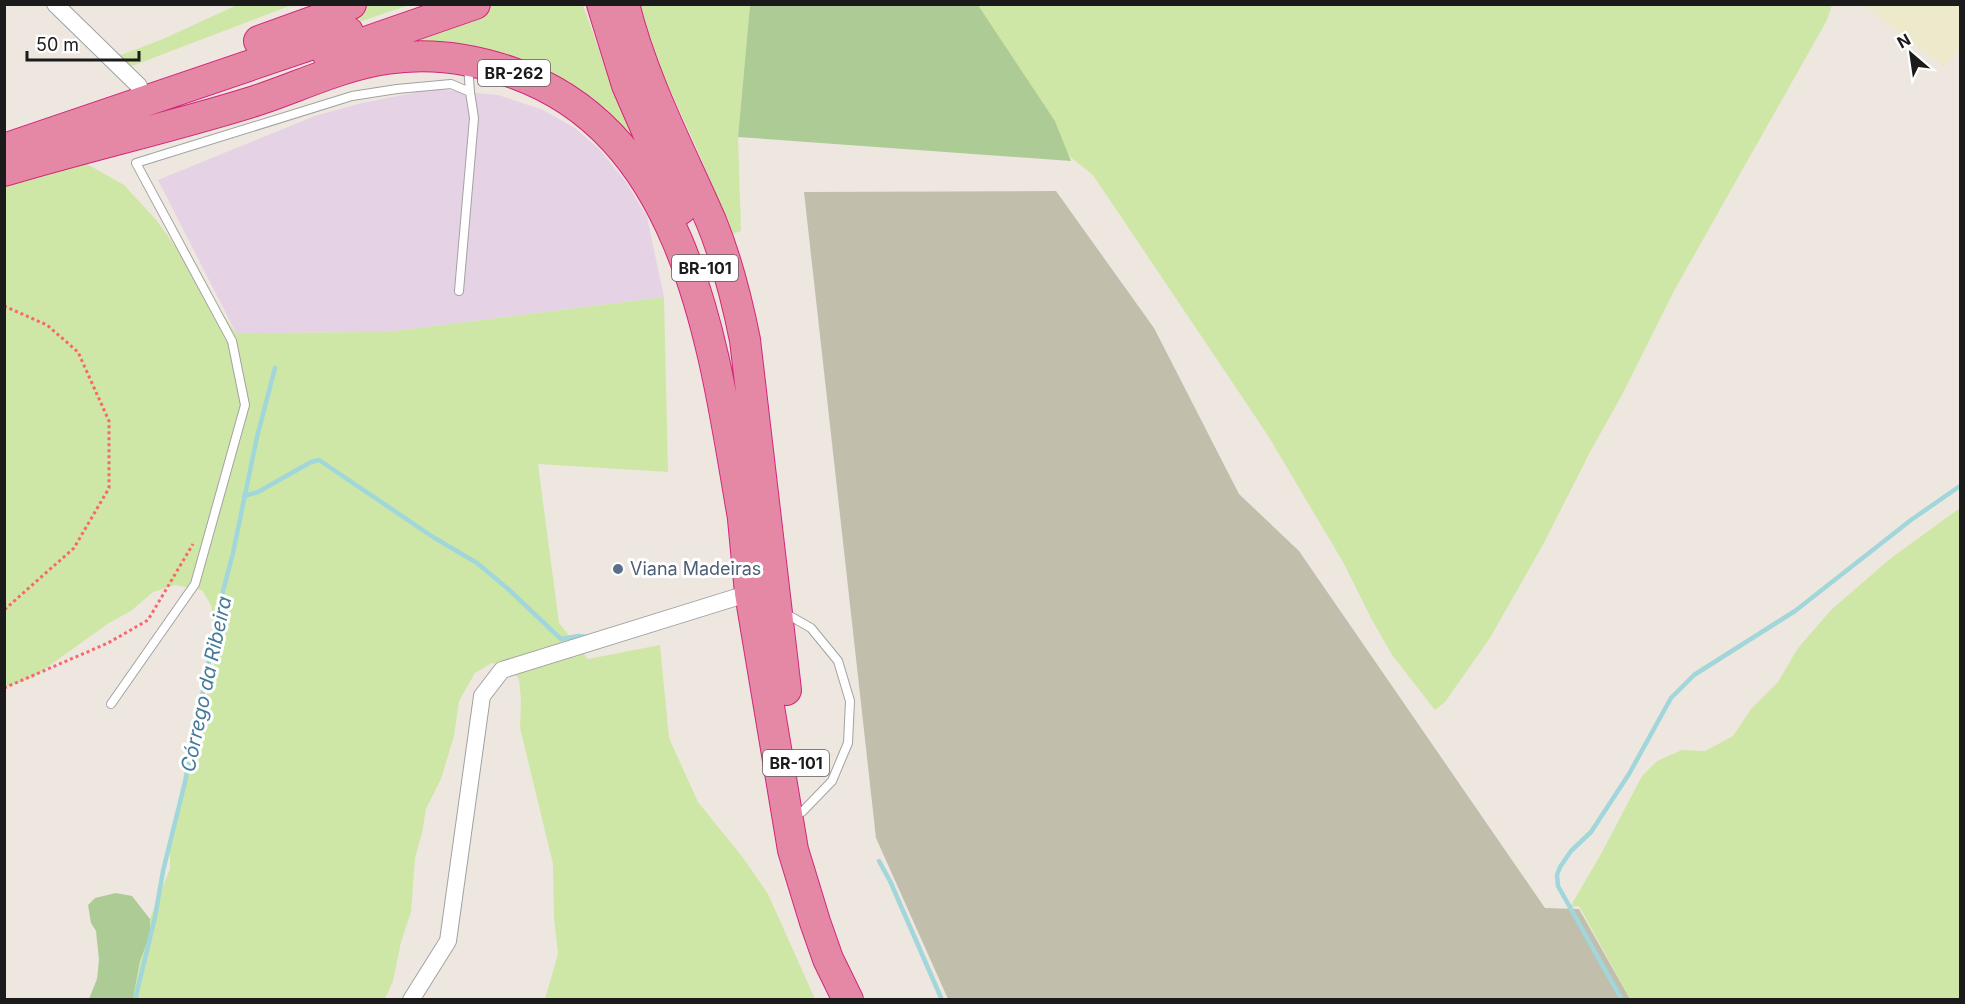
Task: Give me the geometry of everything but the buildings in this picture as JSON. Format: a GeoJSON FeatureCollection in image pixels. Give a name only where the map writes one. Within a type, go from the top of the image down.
{"type":"FeatureCollection","features":[{"type":"Feature","properties":{"kind":"highway"},"geometry":{"type":"LineString","coordinates":[[4,139],[198,62],[295,28],[351,4]]}},
{"type":"Feature","properties":{"kind":"highway"},"geometry":{"type":"LineString","coordinates":[[4,149],[430,4]]}},
{"type":"Feature","properties":{"kind":"highway"},"geometry":{"type":"LineString","coordinates":[[4,165],[475,4]]}},
{"type":"Feature","properties":{"kind":"highway","name":"BR-101"},"geometry":{"type":"LineString","coordinates":[[602,4],[627,85],[691,230],[710,285],[723,344],[743,518],[763,600],[809,848],[823,896],[865,999]]}},
{"type":"Feature","properties":{"kind":"highway","name":"BR-101"},"geometry":{"type":"LineString","coordinates":[[624,4],[635,44],[656,100],[722,250],[736,299],[745,340],[763,600],[793,850],[818,932],[828,959],[848,999]]}},
{"type":"Feature","properties":{"kind":"highway","name":"BR-262"},"geometry":{"type":"LineString","coordinates":[[4,171],[255,101],[363,64],[411,57],[440,57],[468,60],[524,77],[560,94],[578,106],[616,141],[651,189],[676,238],[699,302],[722,397],[743,518]]}},
{"type":"Feature","properties":{"kind":"street"},"geometry":{"type":"LineString","coordinates":[[55,4],[139,86]]}},
{"type":"Feature","properties":{"kind":"street"},"geometry":{"type":"LineString","coordinates":[[411,999],[448,941],[482,696],[502,670],[763,600]]}},
{"type":"Feature","properties":{"kind":"lane"},"geometry":{"type":"LineString","coordinates":[[459,291],[474,118],[468,60]]}},
{"type":"Feature","properties":{"kind":"lane"},"geometry":{"type":"LineString","coordinates":[[111,704],[195,584],[245,405],[232,341],[136,163],[352,96],[451,84],[470,92]]}},
{"type":"Feature","properties":{"kind":"lane"},"geometry":{"type":"LineString","coordinates":[[763,600],[811,628],[837,661],[850,701],[848,743],[832,781],[802,812]]}},
{"type":"Feature","properties":{"kind":"path"},"geometry":{"type":"LineString","coordinates":[[4,306],[47,325],[78,352],[109,422],[109,488],[74,548],[4,610]]}},
{"type":"Feature","properties":{"kind":"path"},"geometry":{"type":"LineString","coordinates":[[4,688],[108,644],[148,620],[195,540]]}},
{"type":"Feature","properties":{"kind":"shaded area"},"geometry":{"type":"Polygon","coordinates":[[[1863,5],[1960,5],[1960,47],[1945,67],[1863,5]]]}},
{"type":"Feature","properties":{"kind":"shaded area"},"geometry":{"type":"Polygon","coordinates":[[[433,89],[498,95],[543,110],[575,128],[599,149],[626,182],[647,217],[664,297],[387,332],[236,333],[158,180],[315,116],[362,103],[433,89]]]}},
{"type":"Feature","properties":{"kind":"shaded area"},"geometry":{"type":"Polygon","coordinates":[[[1056,191],[1154,328],[1239,494],[1299,551],[1545,908],[1579,909],[1630,999],[948,999],[876,838],[804,192],[1056,191]]]}},
{"type":"Feature","properties":{"kind":"green space"},"geometry":{"type":"Polygon","coordinates":[[[237,5],[292,5],[116,72],[102,48],[121,55],[163,39],[237,5]]]}},
{"type":"Feature","properties":{"kind":"green space"},"geometry":{"type":"Polygon","coordinates":[[[364,5],[409,5],[181,83],[364,5]]]}},
{"type":"Feature","properties":{"kind":"green space"},"geometry":{"type":"Polygon","coordinates":[[[496,5],[583,5],[612,86],[638,145],[482,56],[195,107],[496,5]]]}},
{"type":"Feature","properties":{"kind":"green space"},"geometry":{"type":"Polygon","coordinates":[[[640,5],[750,5],[738,137],[741,231],[733,234],[659,66],[640,5]]]}},
{"type":"Feature","properties":{"kind":"green space"},"geometry":{"type":"Polygon","coordinates":[[[750,5],[978,5],[1055,121],[1071,161],[738,137],[750,5]]]}},
{"type":"Feature","properties":{"kind":"green space"},"geometry":{"type":"Polygon","coordinates":[[[978,5],[1832,5],[1827,20],[1675,289],[1545,541],[1490,638],[1445,702],[1435,710],[1392,655],[1343,562],[1267,434],[1093,175],[1069,156],[1055,121],[978,5]]]}},
{"type":"Feature","properties":{"kind":"green space"},"geometry":{"type":"Polygon","coordinates":[[[68,158],[87,164],[124,185],[158,222],[236,333],[387,332],[664,297],[668,472],[538,464],[559,623],[588,659],[660,645],[669,738],[698,802],[744,859],[768,894],[815,999],[545,999],[558,954],[554,917],[553,864],[520,728],[519,679],[508,666],[492,663],[475,673],[459,701],[454,736],[441,779],[426,809],[415,858],[411,912],[401,942],[393,981],[385,999],[133,999],[140,961],[150,935],[150,919],[170,869],[170,839],[219,648],[211,605],[202,590],[175,585],[153,592],[131,611],[109,623],[32,678],[5,687],[5,180],[68,158]]]}},
{"type":"Feature","properties":{"kind":"green space"},"geometry":{"type":"Polygon","coordinates":[[[1960,508],[1960,999],[1630,999],[1579,906],[1570,907],[1642,776],[1657,761],[1682,750],[1705,751],[1733,736],[1751,709],[1778,682],[1798,648],[1831,610],[1891,558],[1960,508]]]}},
{"type":"Feature","properties":{"kind":"green space"},"geometry":{"type":"Polygon","coordinates":[[[116,893],[132,896],[150,919],[150,935],[140,961],[133,999],[89,999],[97,979],[99,960],[96,931],[91,923],[88,905],[95,898],[116,893]]]}},
{"type":"Feature","properties":{"kind":"waterway","name":"Córrego da Ribeira"},"geometry":{"type":"LineString","coordinates":[[135,1000],[185,782],[222,595],[257,437],[275,368]]}},
{"type":"Feature","properties":{"kind":"waterway"},"geometry":{"type":"LineString","coordinates":[[244,496],[258,492],[311,462],[319,460],[433,537],[477,563],[561,639],[587,637]]}},
{"type":"Feature","properties":{"kind":"waterway"},"geometry":{"type":"LineString","coordinates":[[1622,1000],[1558,886],[1557,875],[1571,851],[1591,832],[1629,774],[1671,698],[1694,675],[1795,611],[1911,520],[1960,486]]}},
{"type":"Feature","properties":{"kind":"waterway"},"geometry":{"type":"LineString","coordinates":[[879,861],[942,1000]]}},
{"type":"Feature","properties":{"kind":"place","name":"Viana Madeiras"},"geometry":{"type":"Point","coordinates":[618,569]}}]}
